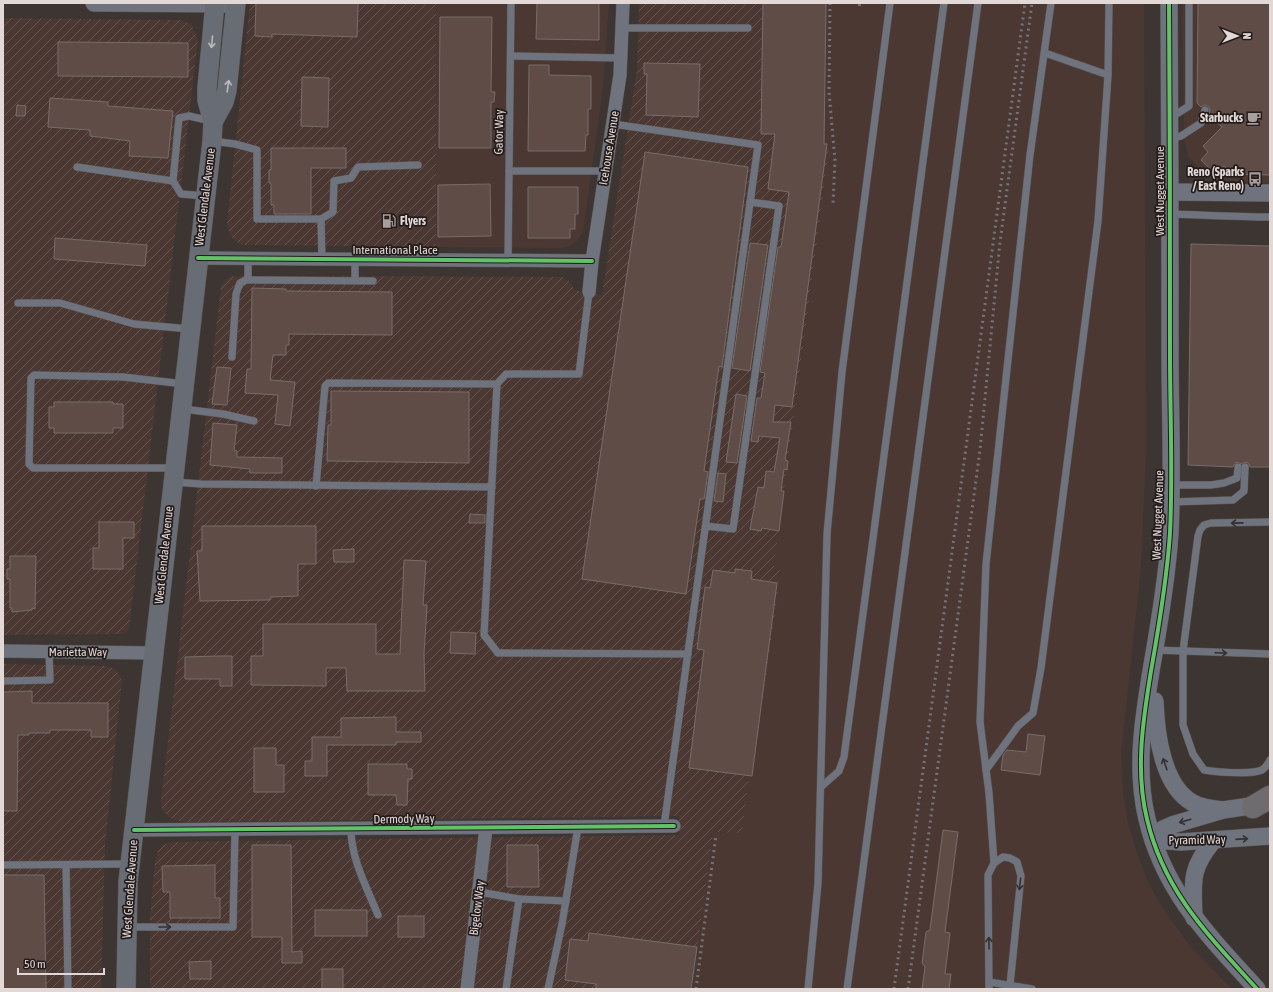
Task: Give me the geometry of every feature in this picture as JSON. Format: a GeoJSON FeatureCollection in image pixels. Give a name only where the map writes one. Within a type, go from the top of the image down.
{"type":"FeatureCollection","features":[{"type":"Feature","properties":{"kind":"main road","name":"West Glendale Avenue"},"geometry":{"type":"LineString","coordinates":[[126,989],[126,927],[130,864],[212,141],[213,122],[207,100],[207,88],[215,3]]}},
{"type":"Feature","properties":{"kind":"main road","name":"West Glendale Avenue"},"geometry":{"type":"LineString","coordinates":[[213,122],[224,102],[227,90],[236,3]]}},
{"type":"Feature","properties":{"kind":"street"},"geometry":{"type":"LineString","coordinates":[[94,3],[236,3]]}},
{"type":"Feature","properties":{"kind":"street","name":"Icehouse Avenue"},"geometry":{"type":"LineString","coordinates":[[589,292],[592,262],[622,58],[623,3]]}},
{"type":"Feature","properties":{"kind":"street","name":"West Nugget Avenue"},"geometry":{"type":"LineString","coordinates":[[1169,3],[1171,502],[1167,560],[1140,755],[1141,785],[1146,817],[1153,840],[1170,880],[1194,919],[1257,989]]}},
{"type":"Feature","properties":{"kind":"street"},"geometry":{"type":"LineString","coordinates":[[1170,192],[1270,193]]}},
{"type":"Feature","properties":{"kind":"street","name":"International Place"},"geometry":{"type":"LineString","coordinates":[[198,258],[592,262]]}},
{"type":"Feature","properties":{"kind":"street","name":"Marietta Way"},"geometry":{"type":"LineString","coordinates":[[3,652],[153,653]]}},
{"type":"Feature","properties":{"kind":"street"},"geometry":{"type":"LineString","coordinates":[[1154,654],[1156,724],[1165,766],[1173,782],[1185,798],[1202,807],[1223,810]]}},
{"type":"Feature","properties":{"kind":"street","name":"Pyramid Way"},"geometry":{"type":"LineString","coordinates":[[1153,840],[1163,829],[1172,825],[1223,810],[1264,802]]}},
{"type":"Feature","properties":{"kind":"street","name":"Dermody Way"},"geometry":{"type":"LineString","coordinates":[[134,830],[669,826]]}},
{"type":"Feature","properties":{"kind":"street","name":"Bigelow Way"},"geometry":{"type":"LineString","coordinates":[[467,989],[486,828]]}},
{"type":"Feature","properties":{"kind":"street","name":"Pyramid Way"},"geometry":{"type":"LineString","coordinates":[[1153,840],[1181,842],[1214,841],[1270,836]]}},
{"type":"Feature","properties":{"kind":"street"},"geometry":{"type":"LineString","coordinates":[[1194,919],[1194,873],[1198,861],[1214,841]]}},
{"type":"Feature","properties":{"kind":"lane","name":"Gator Way"},"geometry":{"type":"LineString","coordinates":[[508,260],[511,3]]}},
{"type":"Feature","properties":{"kind":"lane"},"geometry":{"type":"LineString","coordinates":[[808,989],[818,883],[822,786],[827,534],[842,372],[890,3]]}},
{"type":"Feature","properties":{"kind":"lane"},"geometry":{"type":"LineString","coordinates":[[822,786],[839,771],[844,757],[944,3]]}},
{"type":"Feature","properties":{"kind":"lane"},"geometry":{"type":"LineString","coordinates":[[847,989],[978,3]]}},
{"type":"Feature","properties":{"kind":"lane"},"geometry":{"type":"LineString","coordinates":[[994,863],[986,770],[980,722],[986,564],[1030,155],[1051,3]]}},
{"type":"Feature","properties":{"kind":"lane"},"geometry":{"type":"LineString","coordinates":[[986,770],[1018,726],[1033,713],[1041,668],[1098,221],[1108,75],[1109,3]]}},
{"type":"Feature","properties":{"kind":"lane"},"geometry":{"type":"LineString","coordinates":[[1170,118],[1189,106],[1189,3]]}},
{"type":"Feature","properties":{"kind":"lane"},"geometry":{"type":"LineString","coordinates":[[623,28],[748,28]]}},
{"type":"Feature","properties":{"kind":"lane"},"geometry":{"type":"LineString","coordinates":[[1045,52],[1108,75]]}},
{"type":"Feature","properties":{"kind":"lane"},"geometry":{"type":"LineString","coordinates":[[511,56],[622,58]]}},
{"type":"Feature","properties":{"kind":"lane"},"geometry":{"type":"LineString","coordinates":[[1170,139],[1181,136],[1201,123],[1204,110]]}},
{"type":"Feature","properties":{"kind":"lane"},"geometry":{"type":"LineString","coordinates":[[205,196],[181,194],[173,181],[179,118],[189,116],[213,122]]}},
{"type":"Feature","properties":{"kind":"lane"},"geometry":{"type":"LineString","coordinates":[[613,124],[758,145],[688,654],[669,826]]}},
{"type":"Feature","properties":{"kind":"lane"},"geometry":{"type":"LineString","coordinates":[[212,141],[235,144],[257,150],[257,219],[322,219],[333,212],[334,181],[351,178],[358,167],[418,165]]}},
{"type":"Feature","properties":{"kind":"lane"},"geometry":{"type":"LineString","coordinates":[[77,167],[173,181]]}},
{"type":"Feature","properties":{"kind":"lane"},"geometry":{"type":"LineString","coordinates":[[509,171],[606,171]]}},
{"type":"Feature","properties":{"kind":"lane"},"geometry":{"type":"LineString","coordinates":[[706,526],[733,529],[779,206],[750,202]]}},
{"type":"Feature","properties":{"kind":"lane"},"geometry":{"type":"LineString","coordinates":[[1170,214],[1204,215],[1219,218],[1270,217]]}},
{"type":"Feature","properties":{"kind":"lane"},"geometry":{"type":"LineString","coordinates":[[322,219],[322,259]]}},
{"type":"Feature","properties":{"kind":"lane"},"geometry":{"type":"LineString","coordinates":[[248,259],[248,278]]}},
{"type":"Feature","properties":{"kind":"lane"},"geometry":{"type":"LineString","coordinates":[[355,280],[356,259]]}},
{"type":"Feature","properties":{"kind":"lane"},"geometry":{"type":"LineString","coordinates":[[232,357],[236,294],[240,283],[248,278],[372,281]]}},
{"type":"Feature","properties":{"kind":"lane"},"geometry":{"type":"LineString","coordinates":[[589,292],[579,374],[506,374],[497,384],[484,635],[498,653],[688,654]]}},
{"type":"Feature","properties":{"kind":"lane"},"geometry":{"type":"LineString","coordinates":[[18,303],[60,303],[134,324],[190,329]]}},
{"type":"Feature","properties":{"kind":"lane"},"geometry":{"type":"LineString","coordinates":[[184,384],[123,378],[34,375],[31,378],[29,464],[33,468],[173,475],[201,484],[492,487]]}},
{"type":"Feature","properties":{"kind":"lane"},"geometry":{"type":"LineString","coordinates":[[316,486],[321,417],[325,386],[328,383],[497,384]]}},
{"type":"Feature","properties":{"kind":"lane"},"geometry":{"type":"LineString","coordinates":[[181,409],[223,414],[254,422]]}},
{"type":"Feature","properties":{"kind":"lane"},"geometry":{"type":"LineString","coordinates":[[1171,485],[1224,483],[1237,478],[1241,467],[1244,491],[1233,500],[1171,502]]}},
{"type":"Feature","properties":{"kind":"lane"},"geometry":{"type":"LineString","coordinates":[[1270,522],[1204,525],[1200,530],[1194,552],[1182,651],[1183,725],[1187,740],[1198,763],[1204,770],[1213,772],[1255,772],[1262,770],[1270,760]]}},
{"type":"Feature","properties":{"kind":"lane"},"geometry":{"type":"LineString","coordinates":[[1154,654],[1182,651],[1270,654]]}},
{"type":"Feature","properties":{"kind":"lane"},"geometry":{"type":"LineString","coordinates":[[3,681],[50,680],[49,652]]}},
{"type":"Feature","properties":{"kind":"lane"},"geometry":{"type":"LineString","coordinates":[[548,989],[566,901],[578,827]]}},
{"type":"Feature","properties":{"kind":"lane"},"geometry":{"type":"LineString","coordinates":[[351,829],[351,840],[360,874],[378,915]]}},
{"type":"Feature","properties":{"kind":"lane"},"geometry":{"type":"LineString","coordinates":[[126,927],[233,926],[235,830]]}},
{"type":"Feature","properties":{"kind":"lane"},"geometry":{"type":"LineString","coordinates":[[1010,985],[1021,876],[1017,862],[1010,858],[1003,857],[994,863],[988,875],[989,986],[1010,985],[1032,989]]}},
{"type":"Feature","properties":{"kind":"lane"},"geometry":{"type":"LineString","coordinates":[[3,865],[130,864]]}},
{"type":"Feature","properties":{"kind":"lane"},"geometry":{"type":"LineString","coordinates":[[66,865],[68,989]]}},
{"type":"Feature","properties":{"kind":"lane"},"geometry":{"type":"LineString","coordinates":[[479,892],[519,899],[566,901]]}},
{"type":"Feature","properties":{"kind":"lane"},"geometry":{"type":"LineString","coordinates":[[506,989],[519,899]]}},
{"type":"Feature","properties":{"kind":"shaded area"},"geometry":{"type":"Polygon","coordinates":[[[250,3],[436,3],[436,247],[242,245],[234,240],[229,233],[227,224],[250,3]]]}},
{"type":"Feature","properties":{"kind":"shaded area"},"geometry":{"type":"Polygon","coordinates":[[[436,3],[609,3],[603,87],[583,232],[577,241],[570,246],[561,248],[436,247],[436,3]]]}},
{"type":"Feature","properties":{"kind":"shaded area"},"geometry":{"type":"Polygon","coordinates":[[[639,3],[826,3],[825,136],[829,150],[774,566],[780,567],[779,584],[752,776],[749,776],[742,833],[713,832],[692,989],[150,989],[150,918],[155,861],[158,851],[163,845],[172,842],[679,835],[679,816],[186,822],[174,820],[167,815],[162,809],[161,801],[221,287],[224,281],[229,277],[237,276],[562,277],[571,283],[574,290],[602,295],[637,69],[639,3]]]}},
{"type":"Feature","properties":{"kind":"shaded area"},"geometry":{"type":"Polygon","coordinates":[[[826,3],[1144,3],[1146,447],[1141,567],[1121,753],[1123,793],[1128,823],[1136,850],[1146,877],[1161,906],[1190,946],[1232,989],[692,989],[713,832],[742,833],[749,776],[752,776],[774,566],[829,150],[825,136],[826,3]]]}},
{"type":"Feature","properties":{"kind":"shaded area"},"geometry":{"type":"Polygon","coordinates":[[[1182,3],[1270,3],[1270,183],[1214,180],[1202,171],[1188,156],[1184,138],[1182,3]]]}},
{"type":"Feature","properties":{"kind":"shaded area"},"geometry":{"type":"Polygon","coordinates":[[[3,18],[180,20],[191,24],[198,39],[129,629],[123,634],[3,635],[3,18]]]}},
{"type":"Feature","properties":{"kind":"shaded area"},"geometry":{"type":"Polygon","coordinates":[[[3,664],[107,666],[116,670],[122,680],[105,845],[101,989],[3,989],[3,664]]]}},
{"type":"Feature","properties":{"kind":"building"},"geometry":{"type":"Polygon","coordinates":[[[256,3],[358,3],[357,37],[272,34],[272,37],[255,36],[256,3]]]}},
{"type":"Feature","properties":{"kind":"building"},"geometry":{"type":"Polygon","coordinates":[[[537,3],[599,3],[599,40],[536,39],[537,3]]]}},
{"type":"Feature","properties":{"kind":"building"},"geometry":{"type":"Polygon","coordinates":[[[763,3],[826,3],[824,144],[827,144],[792,407],[775,405],[773,422],[791,422],[785,460],[788,461],[787,470],[784,469],[781,491],[784,491],[779,531],[762,528],[761,531],[750,529],[758,487],[764,488],[766,471],[774,472],[780,438],[759,436],[758,442],[751,441],[757,398],[761,398],[765,373],[760,372],[778,247],[781,247],[789,192],[768,189],[775,134],[761,134],[763,3]]]}},
{"type":"Feature","properties":{"kind":"building"},"geometry":{"type":"Polygon","coordinates":[[[1198,3],[1270,3],[1270,175],[1232,174],[1224,166],[1215,174],[1201,160],[1208,152],[1203,146],[1222,127],[1209,115],[1210,109],[1208,106],[1204,105],[1201,107],[1197,103],[1198,3]]]}},
{"type":"Feature","properties":{"kind":"building"},"geometry":{"type":"Polygon","coordinates":[[[440,17],[492,17],[491,92],[495,92],[494,102],[491,102],[491,148],[439,148],[440,17]]]}},
{"type":"Feature","properties":{"kind":"building"},"geometry":{"type":"Polygon","coordinates":[[[58,42],[188,43],[188,77],[58,76],[58,42]]]}},
{"type":"Feature","properties":{"kind":"building"},"geometry":{"type":"Polygon","coordinates":[[[644,63],[700,64],[698,117],[646,115],[647,74],[644,74],[644,63]]]}},
{"type":"Feature","properties":{"kind":"building"},"geometry":{"type":"Polygon","coordinates":[[[529,65],[549,65],[549,75],[591,76],[591,109],[588,109],[588,135],[586,135],[585,151],[528,151],[529,65]]]}},
{"type":"Feature","properties":{"kind":"building"},"geometry":{"type":"Polygon","coordinates":[[[302,77],[329,78],[328,127],[301,126],[302,77]]]}},
{"type":"Feature","properties":{"kind":"building"},"geometry":{"type":"Polygon","coordinates":[[[50,98],[108,102],[108,106],[173,111],[168,158],[129,156],[130,141],[90,136],[90,130],[48,127],[50,98]]]}},
{"type":"Feature","properties":{"kind":"building"},"geometry":{"type":"Polygon","coordinates":[[[17,105],[26,106],[25,116],[16,116],[17,105]]]}},
{"type":"Feature","properties":{"kind":"building"},"geometry":{"type":"Polygon","coordinates":[[[271,148],[346,148],[346,168],[311,168],[311,214],[274,214],[274,205],[271,205],[271,183],[269,183],[269,170],[271,170],[271,148]]]}},
{"type":"Feature","properties":{"kind":"building"},"geometry":{"type":"Polygon","coordinates":[[[645,152],[748,167],[722,367],[719,366],[704,471],[708,472],[704,499],[700,499],[686,594],[582,579],[645,152]]]}},
{"type":"Feature","properties":{"kind":"building"},"geometry":{"type":"Polygon","coordinates":[[[490,184],[491,236],[438,237],[438,185],[490,184]]]}},
{"type":"Feature","properties":{"kind":"building"},"geometry":{"type":"Polygon","coordinates":[[[528,187],[578,187],[578,214],[575,214],[575,229],[570,229],[570,238],[528,238],[528,187]]]}},
{"type":"Feature","properties":{"kind":"building"},"geometry":{"type":"Polygon","coordinates":[[[55,238],[147,245],[145,266],[54,259],[55,238]]]}},
{"type":"Feature","properties":{"kind":"building"},"geometry":{"type":"Polygon","coordinates":[[[750,243],[768,245],[750,371],[732,368],[750,243]]]}},
{"type":"Feature","properties":{"kind":"building"},"geometry":{"type":"Polygon","coordinates":[[[1191,244],[1270,246],[1270,467],[1250,467],[1248,463],[1245,462],[1242,464],[1236,462],[1233,467],[1188,465],[1191,244]]]}},
{"type":"Feature","properties":{"kind":"building"},"geometry":{"type":"Polygon","coordinates":[[[252,288],[286,289],[286,291],[392,292],[392,335],[289,334],[289,345],[286,345],[286,355],[273,355],[270,380],[295,382],[290,426],[275,424],[278,395],[245,393],[247,369],[251,369],[252,288]]]}},
{"type":"Feature","properties":{"kind":"building"},"geometry":{"type":"Polygon","coordinates":[[[217,367],[231,368],[227,405],[212,404],[217,367]]]}},
{"type":"Feature","properties":{"kind":"building"},"geometry":{"type":"Polygon","coordinates":[[[331,391],[469,392],[469,463],[327,461],[328,425],[331,425],[331,391]]]}},
{"type":"Feature","properties":{"kind":"building"},"geometry":{"type":"Polygon","coordinates":[[[736,394],[747,396],[737,463],[726,462],[736,394]]]}},
{"type":"Feature","properties":{"kind":"building"},"geometry":{"type":"Polygon","coordinates":[[[54,402],[113,402],[113,404],[123,404],[123,428],[113,428],[113,433],[54,433],[54,428],[49,428],[49,407],[54,407],[54,402]]]}},
{"type":"Feature","properties":{"kind":"building"},"geometry":{"type":"Polygon","coordinates":[[[213,423],[237,425],[234,450],[237,451],[237,457],[282,458],[282,473],[250,473],[250,469],[210,465],[213,423]]]}},
{"type":"Feature","properties":{"kind":"building"},"geometry":{"type":"Polygon","coordinates":[[[718,473],[726,474],[723,502],[714,501],[718,473]]]}},
{"type":"Feature","properties":{"kind":"building"},"geometry":{"type":"Polygon","coordinates":[[[470,514],[485,515],[485,523],[469,523],[470,514]]]}},
{"type":"Feature","properties":{"kind":"building"},"geometry":{"type":"Polygon","coordinates":[[[99,522],[134,522],[134,538],[123,538],[123,569],[93,569],[93,548],[99,548],[99,522]]]}},
{"type":"Feature","properties":{"kind":"building"},"geometry":{"type":"Polygon","coordinates":[[[202,526],[316,526],[316,564],[298,564],[298,596],[270,597],[270,600],[200,601],[197,551],[202,551],[202,526]]]}},
{"type":"Feature","properties":{"kind":"building"},"geometry":{"type":"Polygon","coordinates":[[[354,549],[354,562],[334,562],[333,550],[354,549]]]}},
{"type":"Feature","properties":{"kind":"building"},"geometry":{"type":"Polygon","coordinates":[[[10,556],[36,556],[35,609],[32,608],[32,610],[12,612],[12,608],[10,608],[10,579],[7,579],[7,569],[10,569],[10,556]]]}},
{"type":"Feature","properties":{"kind":"building"},"geometry":{"type":"Polygon","coordinates":[[[404,560],[426,561],[423,605],[427,605],[424,654],[425,691],[347,691],[346,668],[326,668],[326,686],[251,685],[251,656],[263,656],[263,624],[376,624],[376,654],[400,654],[404,560]]]}},
{"type":"Feature","properties":{"kind":"building"},"geometry":{"type":"Polygon","coordinates":[[[735,569],[752,571],[751,579],[777,583],[752,776],[689,768],[704,650],[697,649],[705,587],[710,588],[713,570],[735,573],[735,569]]]}},
{"type":"Feature","properties":{"kind":"building"},"geometry":{"type":"Polygon","coordinates":[[[451,632],[476,633],[475,654],[450,653],[451,632]]]}},
{"type":"Feature","properties":{"kind":"building"},"geometry":{"type":"Polygon","coordinates":[[[232,656],[232,686],[220,686],[220,679],[185,679],[185,657],[232,656]]]}},
{"type":"Feature","properties":{"kind":"building"},"geometry":{"type":"Polygon","coordinates":[[[32,691],[32,703],[108,703],[108,737],[91,737],[91,730],[50,730],[50,733],[29,733],[29,735],[18,735],[17,811],[3,811],[3,692],[32,691]]]}},
{"type":"Feature","properties":{"kind":"building"},"geometry":{"type":"Polygon","coordinates":[[[396,717],[396,732],[421,732],[421,742],[396,742],[396,745],[327,745],[327,776],[305,776],[305,761],[312,761],[312,737],[341,737],[341,718],[396,717]]]}},
{"type":"Feature","properties":{"kind":"building"},"geometry":{"type":"Polygon","coordinates":[[[1028,734],[1045,736],[1040,775],[1001,770],[1003,755],[1007,750],[1026,752],[1028,734]]]}},
{"type":"Feature","properties":{"kind":"building"},"geometry":{"type":"Polygon","coordinates":[[[254,748],[276,748],[276,765],[284,765],[284,792],[254,792],[254,748]]]}},
{"type":"Feature","properties":{"kind":"building"},"geometry":{"type":"Polygon","coordinates":[[[368,764],[407,764],[407,769],[412,769],[412,779],[408,779],[407,805],[397,805],[396,795],[368,795],[368,764]]]}},
{"type":"Feature","properties":{"kind":"building"},"geometry":{"type":"Polygon","coordinates":[[[943,830],[958,832],[945,932],[950,933],[945,974],[951,974],[949,989],[922,989],[925,967],[922,963],[926,932],[930,930],[943,830]]]}},
{"type":"Feature","properties":{"kind":"building"},"geometry":{"type":"Polygon","coordinates":[[[252,845],[291,845],[292,952],[302,951],[302,963],[282,963],[282,937],[252,937],[252,845]]]}},
{"type":"Feature","properties":{"kind":"building"},"geometry":{"type":"Polygon","coordinates":[[[507,845],[538,845],[539,887],[507,887],[507,845]]]}},
{"type":"Feature","properties":{"kind":"building"},"geometry":{"type":"Polygon","coordinates":[[[215,865],[215,898],[220,898],[220,918],[170,918],[170,892],[163,892],[162,866],[215,865]]]}},
{"type":"Feature","properties":{"kind":"building"},"geometry":{"type":"Polygon","coordinates":[[[3,875],[44,875],[46,989],[3,989],[3,875]]]}},
{"type":"Feature","properties":{"kind":"building"},"geometry":{"type":"Polygon","coordinates":[[[315,910],[367,910],[367,936],[315,936],[315,910]]]}},
{"type":"Feature","properties":{"kind":"building"},"geometry":{"type":"Polygon","coordinates":[[[398,916],[424,916],[424,937],[398,937],[398,916]]]}},
{"type":"Feature","properties":{"kind":"building"},"geometry":{"type":"Polygon","coordinates":[[[589,933],[697,947],[691,989],[596,989],[596,984],[565,980],[570,939],[588,941],[589,933]]]}},
{"type":"Feature","properties":{"kind":"building"},"geometry":{"type":"Polygon","coordinates":[[[211,961],[211,979],[190,979],[189,962],[211,961]]]}},
{"type":"Feature","properties":{"kind":"building"},"geometry":{"type":"Polygon","coordinates":[[[322,969],[343,969],[343,989],[322,989],[322,969]]]}},
{"type":"Feature","properties":{"kind":"railway"},"geometry":{"type":"LineString","coordinates":[[830,3],[829,92],[835,160],[833,203]]}},
{"type":"Feature","properties":{"kind":"railway"},"geometry":{"type":"LineString","coordinates":[[894,989],[1025,3]]}},
{"type":"Feature","properties":{"kind":"railway"},"geometry":{"type":"LineString","coordinates":[[908,989],[980,450],[1000,242],[1032,3]]}},
{"type":"Feature","properties":{"kind":"railway"},"geometry":{"type":"LineString","coordinates":[[696,989],[716,835]]}},
{"type":"Feature","properties":{"kind":"cycle path"},"geometry":{"type":"LineString","coordinates":[[1169,3],[1171,510],[1165,585],[1143,726],[1141,782],[1143,801],[1155,845],[1165,869],[1177,891],[1190,912],[1257,989]]}},
{"type":"Feature","properties":{"kind":"cycle path"},"geometry":{"type":"LineString","coordinates":[[198,258],[592,261]]}},
{"type":"Feature","properties":{"kind":"cycle path"},"geometry":{"type":"LineString","coordinates":[[134,830],[674,826]]}},
{"type":"Feature","properties":{"kind":"place","name":"Starbucks"},"geometry":{"type":"Point","coordinates":[1254,118]}},
{"type":"Feature","properties":{"kind":"place","name":"Reno (Sparks / East Reno)"},"geometry":{"type":"Point","coordinates":[1255,179]}},
{"type":"Feature","properties":{"kind":"place","name":"Flyers"},"geometry":{"type":"Point","coordinates":[389,221]}}]}
